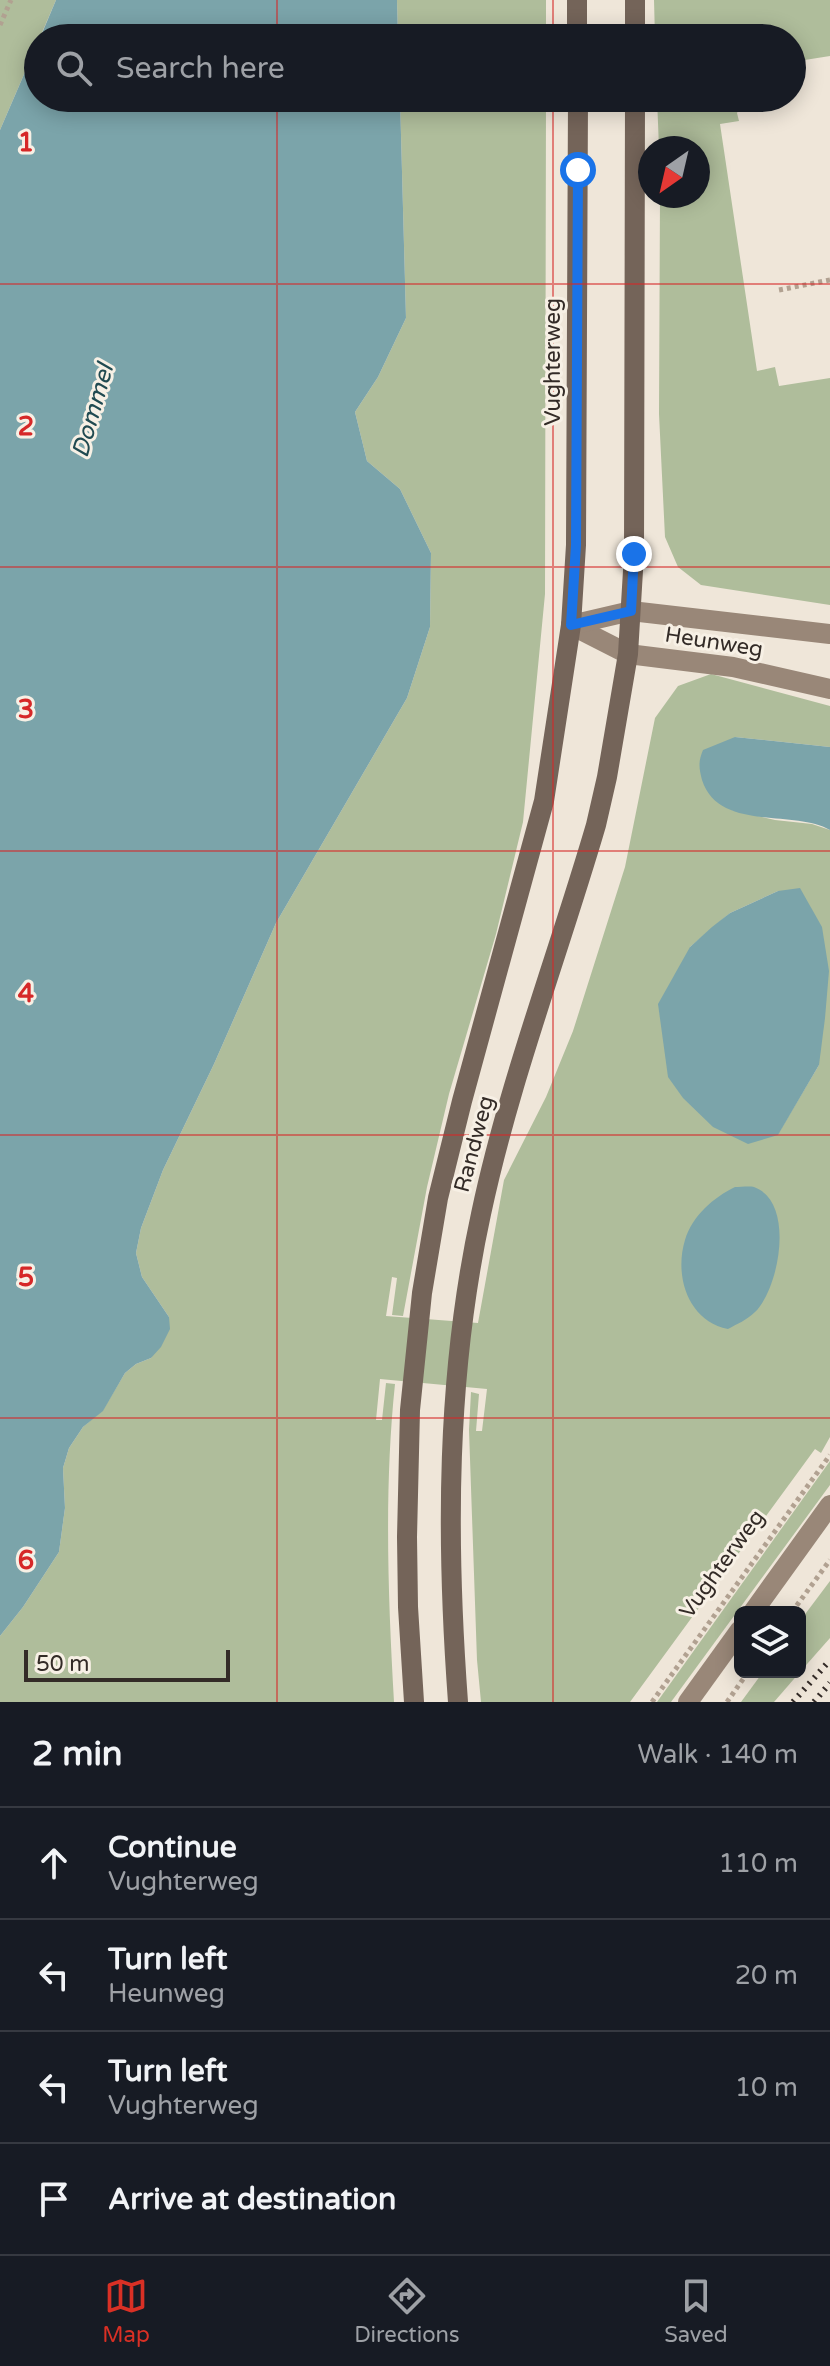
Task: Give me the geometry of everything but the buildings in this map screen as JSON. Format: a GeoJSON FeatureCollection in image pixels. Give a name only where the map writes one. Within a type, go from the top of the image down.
{"type":"FeatureCollection","features":[{"type":"Feature","properties":{"kind":"main road"},"geometry":{"type":"LineString","coordinates":[[577,0],[577,24]]}},
{"type":"Feature","properties":{"kind":"main road"},"geometry":{"type":"LineString","coordinates":[[635,0],[635,24]]}},
{"type":"Feature","properties":{"kind":"main road","name":"Vughterweg"},"geometry":{"type":"LineString","coordinates":[[571,625],[576,545],[578,112]]}},
{"type":"Feature","properties":{"kind":"main road"},"geometry":{"type":"LineString","coordinates":[[631,611],[634,554],[635,112]]}},
{"type":"Feature","properties":{"kind":"main road","name":"Heunweg"},"geometry":{"type":"LineString","coordinates":[[571,625],[631,611],[830,634]]}},
{"type":"Feature","properties":{"kind":"main road","name":"Randweg"},"geometry":{"type":"LineString","coordinates":[[458,1702],[452,1613],[452,1419],[465,1298],[480,1215],[500,1135],[596,825],[628,654],[631,611]]}},
{"type":"Feature","properties":{"kind":"main road","name":"Heunweg"},"geometry":{"type":"LineString","coordinates":[[571,625],[628,654],[733,667],[830,689]]}},
{"type":"Feature","properties":{"kind":"main road","name":"Randweg"},"geometry":{"type":"LineString","coordinates":[[414,1702],[408,1607],[410,1410],[422,1293],[438,1198],[462,1101],[544,801],[571,625]]}},
{"type":"Feature","properties":{"kind":"main road"},"geometry":{"type":"LineString","coordinates":[[757,1606],[830,1505]]}},
{"type":"Feature","properties":{"kind":"main road"},"geometry":{"type":"LineString","coordinates":[[688,1702],[734,1638]]}},
{"type":"Feature","properties":{"kind":"path"},"geometry":{"type":"LineString","coordinates":[[0,25],[11,0]]}},
{"type":"Feature","properties":{"kind":"path"},"geometry":{"type":"LineString","coordinates":[[779,290],[830,280]]}},
{"type":"Feature","properties":{"kind":"path","name":"Vughterweg"},"geometry":{"type":"LineString","coordinates":[[652,1702],[830,1455]]}},
{"type":"Feature","properties":{"kind":"path"},"geometry":{"type":"LineString","coordinates":[[796,1606],[830,1560]]}},
{"type":"Feature","properties":{"kind":"path"},"geometry":{"type":"LineString","coordinates":[[727,1702],[744,1678]]}},
{"type":"Feature","properties":{"kind":"green space"},"geometry":{"type":"Polygon","coordinates":[[[0,0],[56,0],[46,24],[24,24],[24,74],[0,130],[0,0]]]}},
{"type":"Feature","properties":{"kind":"green space"},"geometry":{"type":"Polygon","coordinates":[[[397,0],[546,0],[546,24],[398,24],[397,0]]]}},
{"type":"Feature","properties":{"kind":"green space"},"geometry":{"type":"Polygon","coordinates":[[[654,0],[830,0],[830,56],[806,60],[806,24],[655,24],[654,0]]]}},
{"type":"Feature","properties":{"kind":"green space"},"geometry":{"type":"Polygon","coordinates":[[[400,112],[546,112],[545,594],[523,822],[496,934],[449,1094],[427,1187],[403,1316],[392,1315],[397,1278],[392,1277],[386,1316],[478,1323],[504,1180],[546,1097],[573,1031],[625,867],[655,718],[678,686],[711,674],[830,706],[830,747],[735,737],[732,810],[830,830],[830,1437],[821,1453],[815,1449],[630,1702],[481,1702],[469,1430],[471,1392],[479,1394],[476,1431],[482,1431],[487,1389],[380,1379],[376,1420],[382,1420],[386,1383],[395,1384],[389,1463],[388,1543],[394,1702],[0,1702],[0,1636],[59,1552],[65,1508],[63,1468],[69,1448],[83,1427],[103,1410],[125,1373],[151,1358],[169,1317],[142,1277],[136,1253],[141,1228],[163,1170],[276,923],[407,698],[430,627],[431,553],[400,489],[367,461],[355,412],[378,377],[406,318],[400,112]],[[778,891],[730,913],[690,947],[778,1134],[819,1065],[778,891]]]}},
{"type":"Feature","properties":{"kind":"green space"},"geometry":{"type":"Polygon","coordinates":[[[658,112],[738,112],[739,121],[720,124],[757,371],[775,367],[779,386],[830,378],[830,605],[701,585],[678,567],[665,537],[659,414],[660,208],[710,208],[710,136],[659,136],[658,112]]]}},
{"type":"Feature","properties":{"kind":"green space"},"geometry":{"type":"Polygon","coordinates":[[[830,1461],[830,1485],[741,1606],[734,1606],[734,1616],[671,1702],[657,1702],[830,1461]]]}},
{"type":"Feature","properties":{"kind":"green space"},"geometry":{"type":"Polygon","coordinates":[[[830,1581],[830,1638],[806,1665],[806,1613],[830,1581]]]}},
{"type":"Feature","properties":{"kind":"green space"},"geometry":{"type":"Polygon","coordinates":[[[759,1678],[795,1678],[774,1702],[741,1702],[759,1678]]]}},
{"type":"Feature","properties":{"kind":"water"},"geometry":{"type":"Polygon","coordinates":[[[56,0],[397,0],[398,24],[46,24],[56,0]]]}},
{"type":"Feature","properties":{"kind":"water","name":"Dommel"},"geometry":{"type":"Polygon","coordinates":[[[24,74],[24,112],[400,112],[406,318],[378,377],[355,412],[367,461],[400,489],[431,553],[430,627],[407,698],[276,923],[163,1170],[141,1228],[136,1253],[142,1277],[169,1317],[170,1329],[151,1358],[125,1373],[103,1411],[83,1427],[69,1448],[63,1468],[65,1508],[59,1552],[0,1636],[0,130],[24,74]]]}},
{"type":"Feature","properties":{"kind":"water"},"geometry":{"type":"Polygon","coordinates":[[[735,737],[830,747],[830,830],[815,824],[740,813],[724,807],[711,796],[700,772],[703,750],[735,737]]]}},
{"type":"Feature","properties":{"kind":"water"},"geometry":{"type":"Polygon","coordinates":[[[800,888],[822,927],[829,971],[819,1065],[778,1135],[748,1144],[713,1127],[683,1098],[668,1077],[658,1004],[690,947],[712,927],[730,913],[778,891],[800,888]]]}},
{"type":"Feature","properties":{"kind":"water"},"geometry":{"type":"Polygon","coordinates":[[[735,1187],[754,1187],[767,1196],[775,1210],[779,1246],[771,1285],[764,1301],[752,1315],[728,1329],[703,1317],[694,1307],[687,1295],[681,1268],[685,1240],[698,1215],[719,1196],[735,1187]]]}},
{"type":"Feature","properties":{"kind":"railway"},"geometry":{"type":"LineString","coordinates":[[793,1702],[830,1660]]}},
{"type":"Feature","properties":{"kind":"railway"},"geometry":{"type":"LineString","coordinates":[[814,1702],[830,1683]]}},
{"type":"Feature","properties":{"kind":"route"},"geometry":{"type":"LineString","coordinates":[[578,170],[576,545],[571,625],[631,611],[634,554]]}}]}
